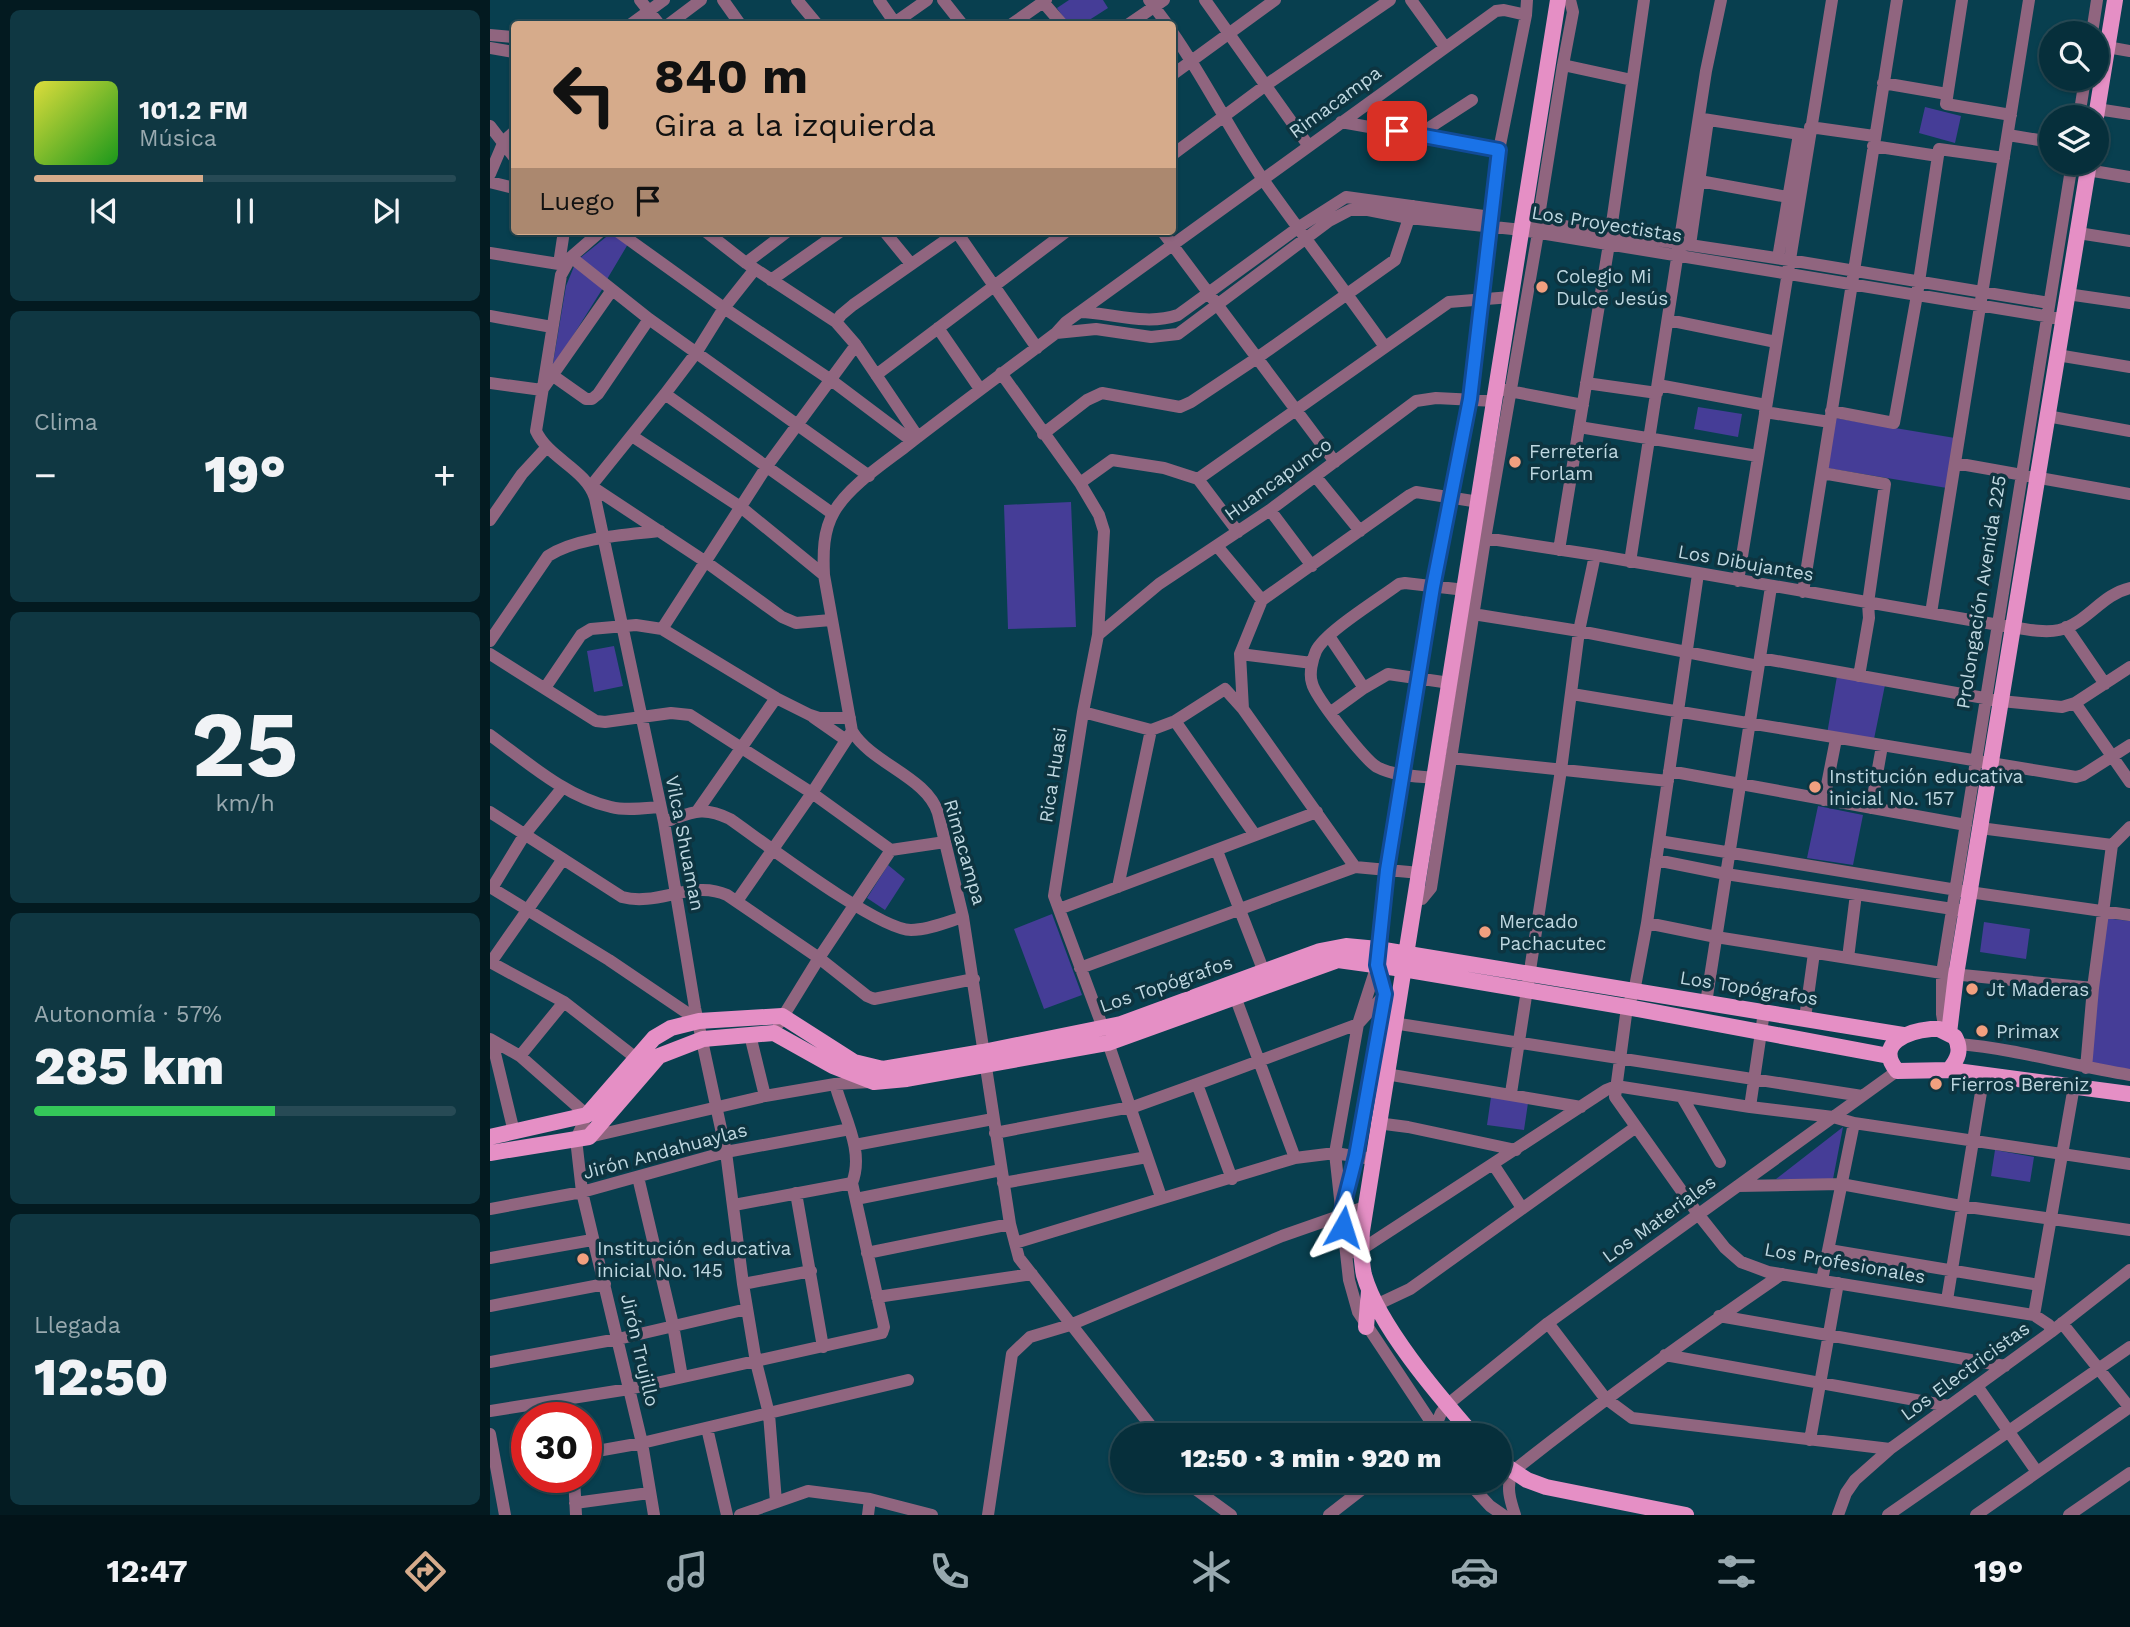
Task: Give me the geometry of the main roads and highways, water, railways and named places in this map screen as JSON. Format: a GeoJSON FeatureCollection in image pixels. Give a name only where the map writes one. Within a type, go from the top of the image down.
{"type":"FeatureCollection","features":[{"type":"Feature","properties":{"kind":"main road"},"geometry":{"type":"LineString","coordinates":[[1463,1423],[1389,1326],[1376,1305],[1354,1253],[1365,1207],[1364,1157],[1377,1123],[1386,1074],[1393,1023],[1392,996],[1405,962],[1465,590],[1479,538],[1479,502],[1501,394],[1511,297],[1531,226],[1558,0]]}},
{"type":"Feature","properties":{"kind":"main road"},"geometry":{"type":"LineString","coordinates":[[2097,105],[2115,0]]}},
{"type":"Feature","properties":{"kind":"main road","name":"Prolongación Avenida 225"},"geometry":{"type":"LineString","coordinates":[[1949,1070],[1958,1057],[1949,974],[2029,476],[2047,416],[2057,355],[2053,313],[2067,294],[2087,175]]}},
{"type":"Feature","properties":{"kind":"main road","name":"Los Topógrafos"},"geometry":{"type":"LineString","coordinates":[[1233,991],[1264,972],[1335,947],[1405,962],[1631,999],[1893,1063],[1949,1070]]}},
{"type":"Feature","properties":{"kind":"main road","name":"Los Topógrafos"},"geometry":{"type":"LineString","coordinates":[[490,1153],[583,1138],[659,1056],[703,1040],[774,1033],[832,1066],[874,1082],[907,1079],[984,1059],[1106,1035],[1121,1024],[1338,960],[1377,957]]}},
{"type":"Feature","properties":{"kind":"main road","name":"Los Topógrafos"},"geometry":{"type":"LineString","coordinates":[[1631,999],[1706,1003],[1903,1035],[1931,1028],[1954,1038]]}},
{"type":"Feature","properties":{"kind":"main road","name":"Los Topógrafos"},"geometry":{"type":"LineString","coordinates":[[490,1137],[587,1115],[654,1038],[671,1028],[699,1021],[782,1016],[844,1056],[864,1066],[883,1069],[984,1059]]}},
{"type":"Feature","properties":{"kind":"main road"},"geometry":{"type":"LineString","coordinates":[[1893,1063],[1895,1042],[1903,1035]]}},
{"type":"Feature","properties":{"kind":"main road"},"geometry":{"type":"LineString","coordinates":[[1954,1038],[1966,1060],[1984,1074]]}},
{"type":"Feature","properties":{"kind":"main road"},"geometry":{"type":"LineString","coordinates":[[1949,1070],[2130,1094]]}},
{"type":"Feature","properties":{"kind":"main road"},"geometry":{"type":"LineString","coordinates":[[1366,1327],[1369,1288]]}},
{"type":"Feature","properties":{"kind":"main road"},"geometry":{"type":"LineString","coordinates":[[1512,1470],[1546,1487],[1686,1515]]}},
{"type":"Feature","properties":{"kind":"place","name":"Colegio Mi Dulce Jesús"},"geometry":{"type":"Point","coordinates":[1542,287]}},
{"type":"Feature","properties":{"kind":"place","name":"Ferretería Forlam"},"geometry":{"type":"Point","coordinates":[1515,462]}},
{"type":"Feature","properties":{"kind":"place","name":"Institución educativa inicial No. 157"},"geometry":{"type":"Point","coordinates":[1815,787]}},
{"type":"Feature","properties":{"kind":"place","name":"Mercado Pachacutec"},"geometry":{"type":"Point","coordinates":[1485,932]}},
{"type":"Feature","properties":{"kind":"place","name":"Jt Maderas"},"geometry":{"type":"Point","coordinates":[1972,989]}},
{"type":"Feature","properties":{"kind":"place","name":"Primax"},"geometry":{"type":"Point","coordinates":[1982,1031]}},
{"type":"Feature","properties":{"kind":"place","name":"Fierros Bereniz"},"geometry":{"type":"Point","coordinates":[1936,1084]}},
{"type":"Feature","properties":{"kind":"place","name":"Institución educativa inicial No. 145"},"geometry":{"type":"Point","coordinates":[583,1259]}}]}
